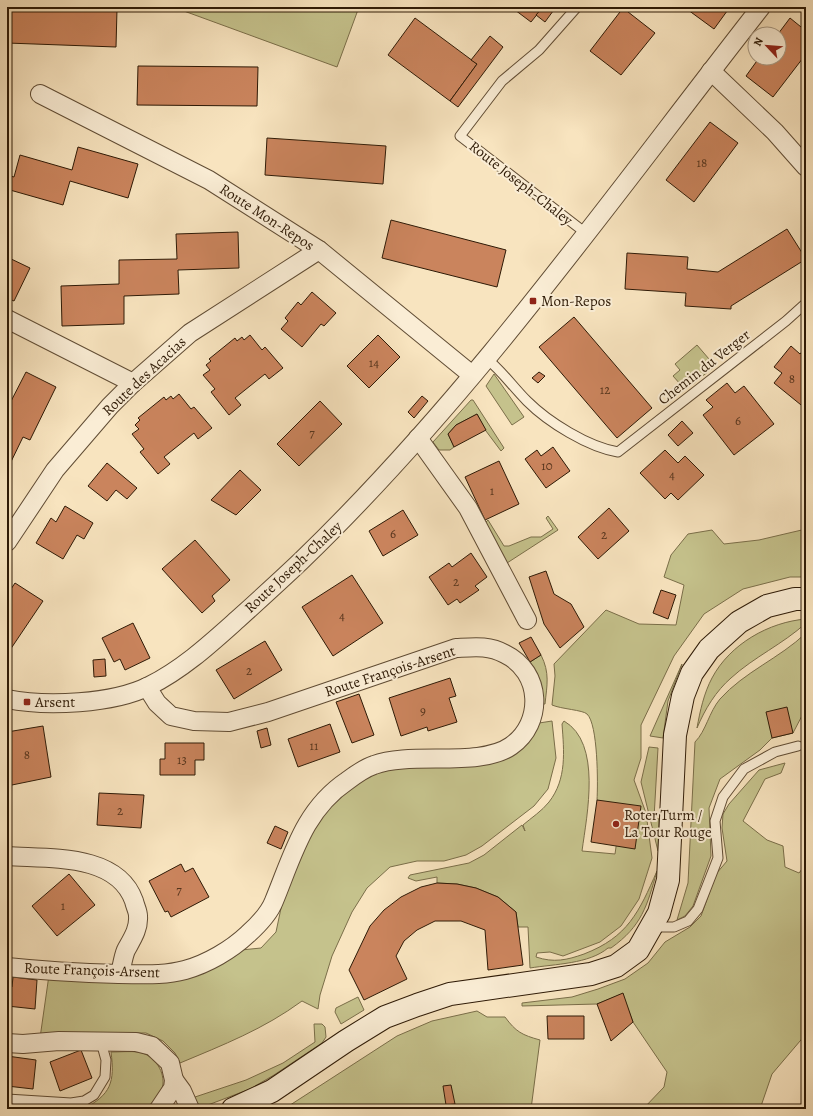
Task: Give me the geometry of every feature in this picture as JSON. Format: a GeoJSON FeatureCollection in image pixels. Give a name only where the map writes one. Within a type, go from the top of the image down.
{"type":"FeatureCollection","features":[{"type":"Feature","properties":{"kind":"main road"},"geometry":{"type":"LineString","coordinates":[[234,1109],[272,1091],[346,1041],[385,1018],[450,994],[591,974],[616,966],[638,950],[659,913],[668,880],[675,736],[683,696],[692,673],[709,649],[739,622],[767,606],[795,599],[806,599]]}},
{"type":"Feature","properties":{"kind":"street","name":"Route Joseph-Chaley"},"geometry":{"type":"LineString","coordinates":[[7,699],[27,702],[54,702],[109,699],[147,687],[178,669],[203,650],[276,584],[346,517],[418,438],[472,375],[586,234],[760,7]]}},
{"type":"Feature","properties":{"kind":"street"},"geometry":{"type":"LineString","coordinates":[[711,71],[775,132],[806,167]]}},
{"type":"Feature","properties":{"kind":"street","name":"Route Mon-Repos"},"geometry":{"type":"LineString","coordinates":[[40,94],[209,180],[319,250],[472,375]]}},
{"type":"Feature","properties":{"kind":"street","name":"Route des Acacias"},"geometry":{"type":"LineString","coordinates":[[7,542],[55,470],[110,406],[133,383],[190,334],[319,250]]}},
{"type":"Feature","properties":{"kind":"street"},"geometry":{"type":"LineString","coordinates":[[7,319],[133,383]]}},
{"type":"Feature","properties":{"kind":"street"},"geometry":{"type":"LineString","coordinates":[[418,438],[468,508],[527,620]]}},
{"type":"Feature","properties":{"kind":"street","name":"Route François-Arsent"},"geometry":{"type":"LineString","coordinates":[[7,967],[69,973],[152,974],[185,970],[214,958],[239,942],[259,923],[273,903],[308,821],[327,796],[348,780],[374,765],[406,759],[470,757],[499,752],[511,746],[525,732],[532,718],[535,700],[534,688],[523,667],[506,654],[483,646],[456,648],[268,712],[229,722],[194,721],[171,716],[157,703],[147,687]]}},
{"type":"Feature","properties":{"kind":"street"},"geometry":{"type":"LineString","coordinates":[[7,856],[61,859],[94,865],[117,876],[131,892],[138,915],[137,929],[126,951],[120,974]]}},
{"type":"Feature","properties":{"kind":"street"},"geometry":{"type":"LineString","coordinates":[[7,1043],[23,1044],[59,1041],[136,1042],[152,1046],[170,1063],[174,1080],[174,1088],[159,1109]]}},
{"type":"Feature","properties":{"kind":"street"},"geometry":{"type":"LineString","coordinates":[[174,1080],[185,1095],[190,1109]]}},
{"type":"Feature","properties":{"kind":"lane","name":"Route Joseph-Chaley"},"geometry":{"type":"LineString","coordinates":[[577,7],[538,50],[502,81],[460,136],[586,234]]}},
{"type":"Feature","properties":{"kind":"lane","name":"Chemin du Verger"},"geometry":{"type":"LineString","coordinates":[[486,358],[503,372],[526,400],[539,412],[572,433],[606,450],[618,452],[786,321],[806,303]]}},
{"type":"Feature","properties":{"kind":"lane"},"geometry":{"type":"LineString","coordinates":[[652,926],[674,927],[688,921],[698,909],[718,858],[715,821],[722,797],[744,769],[775,752],[798,746]]}},
{"type":"Feature","properties":{"kind":"lane"},"geometry":{"type":"LineString","coordinates":[[7,1099],[71,1103],[84,1101],[94,1095],[105,1077],[106,1060],[101,1042]]}},
{"type":"Feature","properties":{"kind":"shaded area"},"geometry":{"type":"Polygon","coordinates":[[[173,7],[359,7],[337,67],[173,7]]]}},
{"type":"Feature","properties":{"kind":"shaded area"},"geometry":{"type":"Polygon","coordinates":[[[697,345],[715,366],[693,384],[688,379],[681,385],[673,376],[680,370],[675,364],[697,345]]]}},
{"type":"Feature","properties":{"kind":"shaded area"},"geometry":{"type":"Polygon","coordinates":[[[494,374],[524,417],[512,425],[486,386],[494,374]]]}},
{"type":"Feature","properties":{"kind":"shaded area"},"geometry":{"type":"Polygon","coordinates":[[[471,400],[473,400],[504,448],[501,451],[486,431],[477,414],[456,425],[448,434],[454,447],[450,450],[439,450],[433,442],[471,400]]]}},
{"type":"Feature","properties":{"kind":"shaded area"},"geometry":{"type":"Polygon","coordinates":[[[548,516],[558,530],[507,563],[485,523],[488,520],[504,546],[509,546],[531,537],[541,537],[553,529],[546,518],[548,516]]]}},
{"type":"Feature","properties":{"kind":"shaded area"},"geometry":{"type":"Polygon","coordinates":[[[806,529],[806,577],[790,577],[743,589],[704,614],[674,656],[641,725],[641,758],[634,780],[646,813],[652,858],[639,899],[621,926],[600,942],[563,956],[550,952],[537,953],[536,957],[549,960],[572,958],[584,954],[611,940],[622,931],[638,911],[657,871],[650,895],[642,914],[630,932],[621,940],[611,948],[582,960],[530,968],[528,927],[518,927],[516,912],[498,897],[476,888],[457,884],[437,883],[437,877],[416,881],[408,878],[410,875],[469,863],[484,855],[522,825],[525,831],[523,825],[549,802],[559,784],[562,774],[564,754],[562,724],[564,721],[576,731],[584,745],[588,762],[589,799],[582,851],[615,854],[621,812],[597,800],[595,741],[591,720],[587,714],[581,711],[552,705],[555,676],[554,664],[606,610],[639,624],[676,625],[684,585],[664,577],[671,555],[688,534],[712,530],[724,544],[759,540],[806,529]]]}},
{"type":"Feature","properties":{"kind":"shaded area"},"geometry":{"type":"Polygon","coordinates":[[[806,619],[806,623],[797,631],[740,670],[720,689],[711,701],[697,728],[699,715],[709,684],[729,655],[740,645],[765,630],[792,621],[806,619]]]}},
{"type":"Feature","properties":{"kind":"shaded area"},"geometry":{"type":"Polygon","coordinates":[[[806,633],[806,708],[793,733],[772,738],[760,750],[720,779],[709,808],[711,856],[693,906],[685,916],[677,920],[688,883],[695,742],[699,738],[716,704],[730,689],[796,642],[806,633]]]}},
{"type":"Feature","properties":{"kind":"shaded area"},"geometry":{"type":"Polygon","coordinates":[[[541,655],[547,673],[545,704],[541,704],[539,678],[530,662],[541,655]]]}},
{"type":"Feature","properties":{"kind":"shaded area"},"geometry":{"type":"Polygon","coordinates":[[[682,664],[668,701],[663,738],[650,736],[682,664]]]}},
{"type":"Feature","properties":{"kind":"shaded area"},"geometry":{"type":"Polygon","coordinates":[[[552,721],[556,758],[548,789],[534,806],[482,846],[466,855],[444,861],[417,861],[390,867],[367,888],[352,912],[332,956],[320,995],[318,1009],[302,1001],[288,1011],[258,1028],[180,1063],[175,1053],[163,1041],[146,1033],[60,1033],[40,1038],[49,975],[151,982],[241,950],[261,948],[276,932],[284,894],[312,825],[332,802],[356,782],[378,771],[408,765],[464,765],[539,723],[552,721]]]}},
{"type":"Feature","properties":{"kind":"shaded area"},"geometry":{"type":"Polygon","coordinates":[[[649,747],[658,748],[654,818],[659,819],[658,851],[641,782],[649,747]]]}},
{"type":"Feature","properties":{"kind":"shaded area"},"geometry":{"type":"Polygon","coordinates":[[[785,763],[781,773],[765,779],[743,821],[767,840],[783,846],[785,867],[799,873],[806,864],[806,1034],[772,1074],[760,1109],[643,1109],[664,1087],[667,1072],[633,1022],[622,994],[597,1004],[522,1006],[522,1003],[572,997],[625,979],[648,963],[665,942],[690,927],[701,916],[716,874],[727,861],[722,828],[723,814],[729,804],[759,770],[785,763]]]}},
{"type":"Feature","properties":{"kind":"shaded area"},"geometry":{"type":"Polygon","coordinates":[[[358,997],[364,1010],[341,1024],[335,1012],[336,1008],[358,997]]]}},
{"type":"Feature","properties":{"kind":"shaded area"},"geometry":{"type":"Polygon","coordinates":[[[477,1011],[487,1017],[505,1017],[520,1032],[540,1040],[531,1109],[284,1109],[397,1036],[432,1021],[477,1011]]]}},
{"type":"Feature","properties":{"kind":"shaded area"},"geometry":{"type":"Polygon","coordinates":[[[314,1024],[322,1024],[325,1027],[326,1037],[322,1043],[274,1075],[250,1089],[200,1108],[196,1108],[189,1099],[246,1080],[283,1063],[315,1042],[314,1024]]]}},
{"type":"Feature","properties":{"kind":"shaded area"},"geometry":{"type":"Polygon","coordinates":[[[111,1052],[139,1052],[153,1059],[160,1068],[163,1078],[161,1092],[145,1109],[83,1109],[100,1098],[109,1086],[112,1072],[111,1052]]]}},
{"type":"Feature","properties":{"kind":"building"},"geometry":{"type":"Polygon","coordinates":[[[7,7],[117,9],[116,47],[7,43],[7,7]]]}},
{"type":"Feature","properties":{"kind":"building"},"geometry":{"type":"Polygon","coordinates":[[[511,7],[543,7],[531,22],[511,7]]]}},
{"type":"Feature","properties":{"kind":"building"},"geometry":{"type":"Polygon","coordinates":[[[543,7],[556,7],[545,22],[536,15],[543,7]]]}},
{"type":"Feature","properties":{"kind":"building"},"geometry":{"type":"Polygon","coordinates":[[[684,7],[730,7],[714,29],[684,7]]]}},
{"type":"Feature","properties":{"kind":"building"},"geometry":{"type":"Polygon","coordinates":[[[623,8],[655,33],[621,75],[590,51],[623,8]]]}},
{"type":"Feature","properties":{"kind":"building"},"geometry":{"type":"Polygon","coordinates":[[[415,18],[477,64],[450,101],[388,55],[415,18]]]}},
{"type":"Feature","properties":{"kind":"building"},"geometry":{"type":"Polygon","coordinates":[[[790,18],[806,31],[806,54],[773,97],[746,76],[753,66],[787,66],[787,26],[784,26],[790,18]]]}},
{"type":"Feature","properties":{"kind":"building"},"geometry":{"type":"Polygon","coordinates":[[[490,36],[503,47],[458,107],[450,101],[477,64],[471,60],[490,36]]]}},
{"type":"Feature","properties":{"kind":"building"},"geometry":{"type":"Polygon","coordinates":[[[138,66],[258,67],[257,106],[137,105],[138,66]]]}},
{"type":"Feature","properties":{"kind":"building"},"geometry":{"type":"Polygon","coordinates":[[[710,122],[738,143],[694,202],[666,180],[710,122]]]}},
{"type":"Feature","properties":{"kind":"building"},"geometry":{"type":"Polygon","coordinates":[[[267,138],[386,146],[383,184],[265,175],[267,138]]]}},
{"type":"Feature","properties":{"kind":"building"},"geometry":{"type":"Polygon","coordinates":[[[78,147],[138,164],[128,198],[70,181],[63,205],[10,190],[7,202],[7,175],[14,177],[20,155],[72,170],[78,147]]]}},
{"type":"Feature","properties":{"kind":"building"},"geometry":{"type":"Polygon","coordinates":[[[391,220],[506,250],[497,287],[382,258],[391,220]]]}},
{"type":"Feature","properties":{"kind":"building"},"geometry":{"type":"Polygon","coordinates":[[[787,229],[806,259],[731,306],[731,309],[685,306],[686,293],[625,289],[627,253],[688,257],[687,269],[718,272],[787,229]]]}},
{"type":"Feature","properties":{"kind":"building"},"geometry":{"type":"Polygon","coordinates":[[[238,232],[239,268],[178,270],[179,294],[124,296],[124,324],[62,326],[61,286],[119,284],[119,260],[177,259],[176,234],[238,232]]]}},
{"type":"Feature","properties":{"kind":"building"},"geometry":{"type":"Polygon","coordinates":[[[7,257],[30,268],[14,301],[7,298],[7,257]]]}},
{"type":"Feature","properties":{"kind":"building"},"geometry":{"type":"Polygon","coordinates":[[[312,292],[336,313],[324,326],[321,324],[302,347],[281,329],[288,321],[285,318],[298,302],[301,305],[312,292]]]}},
{"type":"Feature","properties":{"kind":"building"},"geometry":{"type":"Polygon","coordinates":[[[574,317],[652,408],[617,438],[539,347],[574,317]]]}},
{"type":"Feature","properties":{"kind":"building"},"geometry":{"type":"Polygon","coordinates":[[[250,335],[262,350],[265,347],[283,368],[269,379],[265,374],[235,398],[241,405],[229,415],[211,392],[215,389],[203,375],[210,370],[206,365],[211,361],[209,359],[235,338],[237,341],[242,337],[244,340],[250,335]]]}},
{"type":"Feature","properties":{"kind":"building"},"geometry":{"type":"Polygon","coordinates":[[[378,335],[400,357],[369,388],[347,366],[378,335]]]}},
{"type":"Feature","properties":{"kind":"building"},"geometry":{"type":"Polygon","coordinates":[[[791,346],[800,354],[806,347],[806,409],[774,383],[782,373],[774,367],[791,346]]]}},
{"type":"Feature","properties":{"kind":"building"},"geometry":{"type":"Polygon","coordinates":[[[26,372],[56,387],[30,440],[23,437],[7,470],[7,409],[26,372]]]}},
{"type":"Feature","properties":{"kind":"building"},"geometry":{"type":"Polygon","coordinates":[[[539,372],[545,376],[538,383],[532,378],[539,372]]]}},
{"type":"Feature","properties":{"kind":"building"},"geometry":{"type":"Polygon","coordinates":[[[727,383],[735,393],[744,386],[774,424],[734,455],[703,415],[713,407],[706,400],[727,383]]]}},
{"type":"Feature","properties":{"kind":"building"},"geometry":{"type":"Polygon","coordinates":[[[179,394],[191,409],[194,407],[212,428],[198,439],[194,433],[164,457],[170,464],[158,474],[140,452],[144,449],[132,434],[139,429],[135,425],[140,420],[138,418],[164,397],[166,400],[171,396],[173,399],[179,394]]]}},
{"type":"Feature","properties":{"kind":"building"},"geometry":{"type":"Polygon","coordinates":[[[422,396],[428,401],[414,418],[408,412],[422,396]]]}},
{"type":"Feature","properties":{"kind":"building"},"geometry":{"type":"Polygon","coordinates":[[[320,401],[342,424],[299,466],[277,444],[320,401]]]}},
{"type":"Feature","properties":{"kind":"building"},"geometry":{"type":"Polygon","coordinates":[[[477,414],[486,430],[454,447],[448,434],[456,425],[477,414]]]}},
{"type":"Feature","properties":{"kind":"building"},"geometry":{"type":"Polygon","coordinates":[[[682,421],[693,433],[678,446],[668,435],[682,421]]]}},
{"type":"Feature","properties":{"kind":"building"},"geometry":{"type":"Polygon","coordinates":[[[553,447],[570,471],[546,488],[525,459],[537,450],[541,456],[553,447]]]}},
{"type":"Feature","properties":{"kind":"building"},"geometry":{"type":"Polygon","coordinates":[[[665,450],[678,463],[685,456],[704,475],[678,500],[671,493],[665,499],[640,473],[665,450]]]}},
{"type":"Feature","properties":{"kind":"building"},"geometry":{"type":"Polygon","coordinates":[[[499,461],[519,504],[485,520],[465,477],[499,461]]]}},
{"type":"Feature","properties":{"kind":"building"},"geometry":{"type":"Polygon","coordinates":[[[107,463],[137,488],[127,499],[116,490],[107,501],[88,486],[107,463]]]}},
{"type":"Feature","properties":{"kind":"building"},"geometry":{"type":"Polygon","coordinates":[[[240,470],[261,490],[236,515],[211,500],[240,470]]]}},
{"type":"Feature","properties":{"kind":"building"},"geometry":{"type":"Polygon","coordinates":[[[65,506],[93,523],[84,539],[77,535],[63,559],[36,543],[51,518],[56,522],[65,506]]]}},
{"type":"Feature","properties":{"kind":"building"},"geometry":{"type":"Polygon","coordinates":[[[609,508],[629,531],[598,559],[578,537],[609,508]]]}},
{"type":"Feature","properties":{"kind":"building"},"geometry":{"type":"Polygon","coordinates":[[[403,510],[418,535],[383,556],[369,531],[403,510]]]}},
{"type":"Feature","properties":{"kind":"building"},"geometry":{"type":"Polygon","coordinates":[[[195,540],[230,580],[212,596],[215,601],[202,613],[162,569],[195,540]]]}},
{"type":"Feature","properties":{"kind":"building"},"geometry":{"type":"Polygon","coordinates":[[[471,553],[487,577],[475,586],[479,590],[460,603],[457,599],[448,605],[429,577],[449,563],[452,567],[471,553]]]}},
{"type":"Feature","properties":{"kind":"building"},"geometry":{"type":"Polygon","coordinates":[[[546,571],[554,594],[571,604],[584,627],[560,648],[544,624],[529,577],[546,571]]]}},
{"type":"Feature","properties":{"kind":"building"},"geometry":{"type":"Polygon","coordinates":[[[352,575],[383,623],[333,656],[302,607],[352,575]]]}},
{"type":"Feature","properties":{"kind":"building"},"geometry":{"type":"Polygon","coordinates":[[[15,583],[43,601],[10,650],[7,648],[7,595],[15,583]]]}},
{"type":"Feature","properties":{"kind":"building"},"geometry":{"type":"Polygon","coordinates":[[[661,590],[676,595],[668,619],[653,613],[661,590]]]}},
{"type":"Feature","properties":{"kind":"building"},"geometry":{"type":"Polygon","coordinates":[[[133,623],[150,658],[125,670],[120,659],[114,662],[102,638],[133,623]]]}},
{"type":"Feature","properties":{"kind":"building"},"geometry":{"type":"Polygon","coordinates":[[[531,637],[541,655],[530,662],[519,643],[531,637]]]}},
{"type":"Feature","properties":{"kind":"building"},"geometry":{"type":"Polygon","coordinates":[[[265,641],[282,670],[234,699],[216,670],[265,641]]]}},
{"type":"Feature","properties":{"kind":"building"},"geometry":{"type":"Polygon","coordinates":[[[105,659],[106,676],[94,677],[93,660],[105,659]]]}},
{"type":"Feature","properties":{"kind":"building"},"geometry":{"type":"Polygon","coordinates":[[[450,678],[456,696],[449,698],[457,722],[428,731],[427,727],[401,736],[389,698],[450,678]]]}},
{"type":"Feature","properties":{"kind":"building"},"geometry":{"type":"Polygon","coordinates":[[[359,694],[374,735],[352,743],[336,702],[359,694]]]}},
{"type":"Feature","properties":{"kind":"building"},"geometry":{"type":"Polygon","coordinates":[[[787,707],[793,733],[772,738],[766,712],[787,707]]]}},
{"type":"Feature","properties":{"kind":"building"},"geometry":{"type":"Polygon","coordinates":[[[330,724],[340,752],[298,767],[288,739],[330,724]]]}},
{"type":"Feature","properties":{"kind":"building"},"geometry":{"type":"Polygon","coordinates":[[[43,726],[51,777],[7,786],[7,732],[43,726]]]}},
{"type":"Feature","properties":{"kind":"building"},"geometry":{"type":"Polygon","coordinates":[[[267,728],[271,745],[261,748],[257,731],[267,728]]]}},
{"type":"Feature","properties":{"kind":"building"},"geometry":{"type":"Polygon","coordinates":[[[165,743],[204,743],[204,760],[195,760],[195,775],[160,775],[160,759],[165,759],[165,743]]]}},
{"type":"Feature","properties":{"kind":"building"},"geometry":{"type":"Polygon","coordinates":[[[99,793],[144,795],[141,828],[97,825],[99,793]]]}},
{"type":"Feature","properties":{"kind":"building","name":"Roter Turm / La Tour Rouge"},"geometry":{"type":"Polygon","coordinates":[[[597,800],[641,806],[635,849],[591,842],[597,800]]]}},
{"type":"Feature","properties":{"kind":"building"},"geometry":{"type":"Polygon","coordinates":[[[275,826],[288,832],[281,849],[267,843],[275,826]]]}},
{"type":"Feature","properties":{"kind":"building"},"geometry":{"type":"Polygon","coordinates":[[[181,864],[185,872],[193,868],[209,897],[171,917],[168,911],[165,912],[149,881],[181,864]]]}},
{"type":"Feature","properties":{"kind":"building"},"geometry":{"type":"Polygon","coordinates":[[[69,874],[95,905],[57,936],[32,906],[69,874]]]}},
{"type":"Feature","properties":{"kind":"building"},"geometry":{"type":"Polygon","coordinates":[[[437,883],[457,884],[476,888],[498,897],[516,912],[523,965],[488,970],[485,930],[461,921],[435,921],[417,930],[404,941],[396,956],[407,979],[364,1000],[349,970],[370,926],[384,910],[401,897],[421,887],[437,883]]]}},
{"type":"Feature","properties":{"kind":"building"},"geometry":{"type":"Polygon","coordinates":[[[13,977],[37,980],[35,1009],[7,1006],[7,986],[12,987],[13,977]]]}},
{"type":"Feature","properties":{"kind":"building"},"geometry":{"type":"Polygon","coordinates":[[[623,993],[633,1022],[611,1041],[597,1004],[623,993]]]}},
{"type":"Feature","properties":{"kind":"building"},"geometry":{"type":"Polygon","coordinates":[[[547,1016],[584,1016],[584,1039],[548,1039],[547,1016]]]}},
{"type":"Feature","properties":{"kind":"building"},"geometry":{"type":"Polygon","coordinates":[[[81,1050],[92,1078],[60,1091],[50,1062],[81,1050]]]}},
{"type":"Feature","properties":{"kind":"building"},"geometry":{"type":"Polygon","coordinates":[[[7,1056],[36,1060],[33,1089],[7,1086],[7,1056]]]}},
{"type":"Feature","properties":{"kind":"building"},"geometry":{"type":"Polygon","coordinates":[[[451,1085],[455,1104],[446,1105],[443,1086],[451,1085]]]}},
{"type":"Feature","properties":{"kind":"place","name":"Mon-Repos"},"geometry":{"type":"Point","coordinates":[533,301]}},
{"type":"Feature","properties":{"kind":"place","name":"Arsent"},"geometry":{"type":"Point","coordinates":[27,702]}},
{"type":"Feature","properties":{"kind":"place","name":"Roter Turm / La Tour Rouge"},"geometry":{"type":"Point","coordinates":[616,824]}}]}
